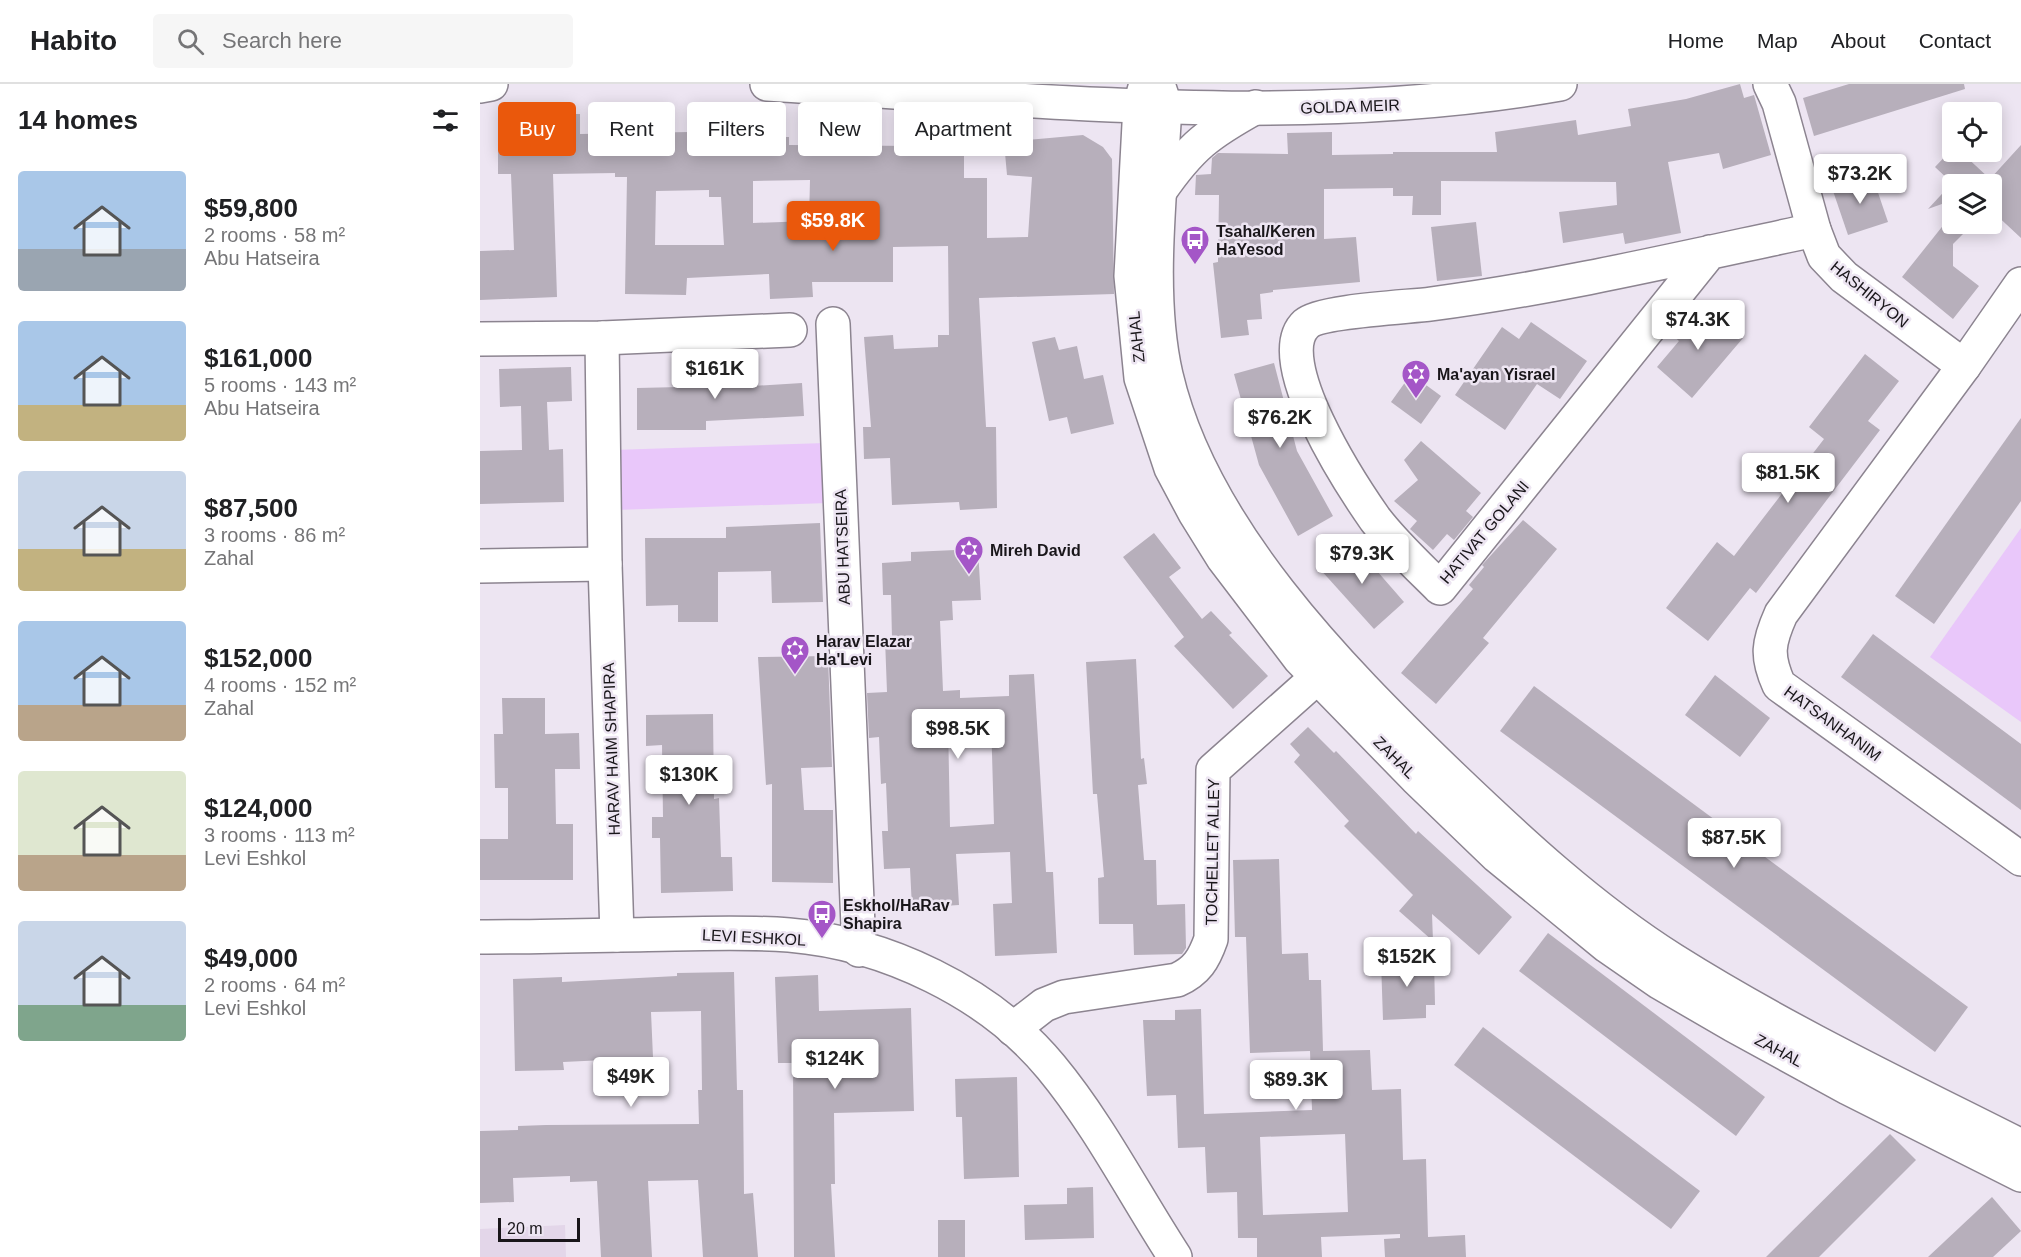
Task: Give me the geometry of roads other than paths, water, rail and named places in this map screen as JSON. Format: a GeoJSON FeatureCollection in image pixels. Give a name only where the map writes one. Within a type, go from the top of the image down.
{"type":"FeatureCollection","features":[{"type":"Feature","properties":{"kind":"street"},"geometry":{"type":"LineString","coordinates":[[480,86],[491,84]]}},
{"type":"Feature","properties":{"kind":"street","name":"GOLDA MEIR"},"geometry":{"type":"LineString","coordinates":[[767,84],[1152,94],[1256,107],[1413,104],[1560,84]]}},
{"type":"Feature","properties":{"kind":"street","name":"HASHIRYON"},"geometry":{"type":"LineString","coordinates":[[1777,90],[1814,230],[1824,256],[1844,277],[1964,366]]}},
{"type":"Feature","properties":{"kind":"street","name":"ZAHAL"},"geometry":{"type":"LineString","coordinates":[[1152,94],[1160,191],[1157,276],[1166,373],[1194,458],[1245,543],[1319,643],[1326,669],[1497,856],[1607,946],[1659,982],[1732,1025],[1848,1088],[2021,1175]]}},
{"type":"Feature","properties":{"kind":"street","name":"ZAHAL"},"geometry":{"type":"LineString","coordinates":[[1152,94],[1131,276],[1141,378],[1171,468],[1206,531],[1300,659],[1326,669],[1514,837],[1623,925],[1672,960],[1745,1002],[2021,1146]]}},
{"type":"Feature","properties":{"kind":"street"},"geometry":{"type":"LineString","coordinates":[[1160,191],[1180,162],[1198,143],[1219,127],[1256,107]]}},
{"type":"Feature","properties":{"kind":"street","name":"HATIVAT GOLANI"},"geometry":{"type":"LineString","coordinates":[[1710,252],[1440,588],[1376,520],[1343,471],[1310,405],[1296,356],[1297,337],[1307,323],[1325,316],[1433,303],[1575,280],[1814,230]]}},
{"type":"Feature","properties":{"kind":"street"},"geometry":{"type":"LineString","coordinates":[[1964,366],[2021,285]]}},
{"type":"Feature","properties":{"kind":"street","name":"ABU HATSEIRA"},"geometry":{"type":"LineString","coordinates":[[833,324],[859,950]]}},
{"type":"Feature","properties":{"kind":"street"},"geometry":{"type":"LineString","coordinates":[[480,339],[602,338],[790,330]]}},
{"type":"Feature","properties":{"kind":"street","name":"HARAV HAIM SHAPIRA"},"geometry":{"type":"LineString","coordinates":[[602,338],[604,564],[617,935]]}},
{"type":"Feature","properties":{"kind":"street","name":"HATSANHANIM"},"geometry":{"type":"LineString","coordinates":[[1964,366],[1781,614],[1769,647],[1770,664],[1779,685],[2021,859]]}},
{"type":"Feature","properties":{"kind":"street"},"geometry":{"type":"LineString","coordinates":[[480,566],[604,564]]}},
{"type":"Feature","properties":{"kind":"street","name":"TOCHELLET ALLEY"},"geometry":{"type":"LineString","coordinates":[[1013,1029],[1044,1005],[1064,997],[1177,980],[1190,974],[1204,960],[1211,939],[1213,770],[1326,669]]}},
{"type":"Feature","properties":{"kind":"street","name":"LEVI ESHKOL"},"geometry":{"type":"LineString","coordinates":[[480,937],[791,935],[859,950],[933,974],[975,1000],[1013,1029],[1050,1066],[1091,1122],[1168,1255]]}},
{"type":"Feature","properties":{"kind":"place","name":"Tsahal/Keren HaYesod"},"geometry":{"type":"Point","coordinates":[1195,266]}},
{"type":"Feature","properties":{"kind":"place","name":"Ma'ayan Yisrael"},"geometry":{"type":"Point","coordinates":[1416,400]}},
{"type":"Feature","properties":{"kind":"place","name":"Mireh David"},"geometry":{"type":"Point","coordinates":[969,576]}},
{"type":"Feature","properties":{"kind":"place","name":"Harav Elazar Ha'Levi"},"geometry":{"type":"Point","coordinates":[795,676]}},
{"type":"Feature","properties":{"kind":"place","name":"Eskhol/HaRav Shapira"},"geometry":{"type":"Point","coordinates":[822,940]}}]}
